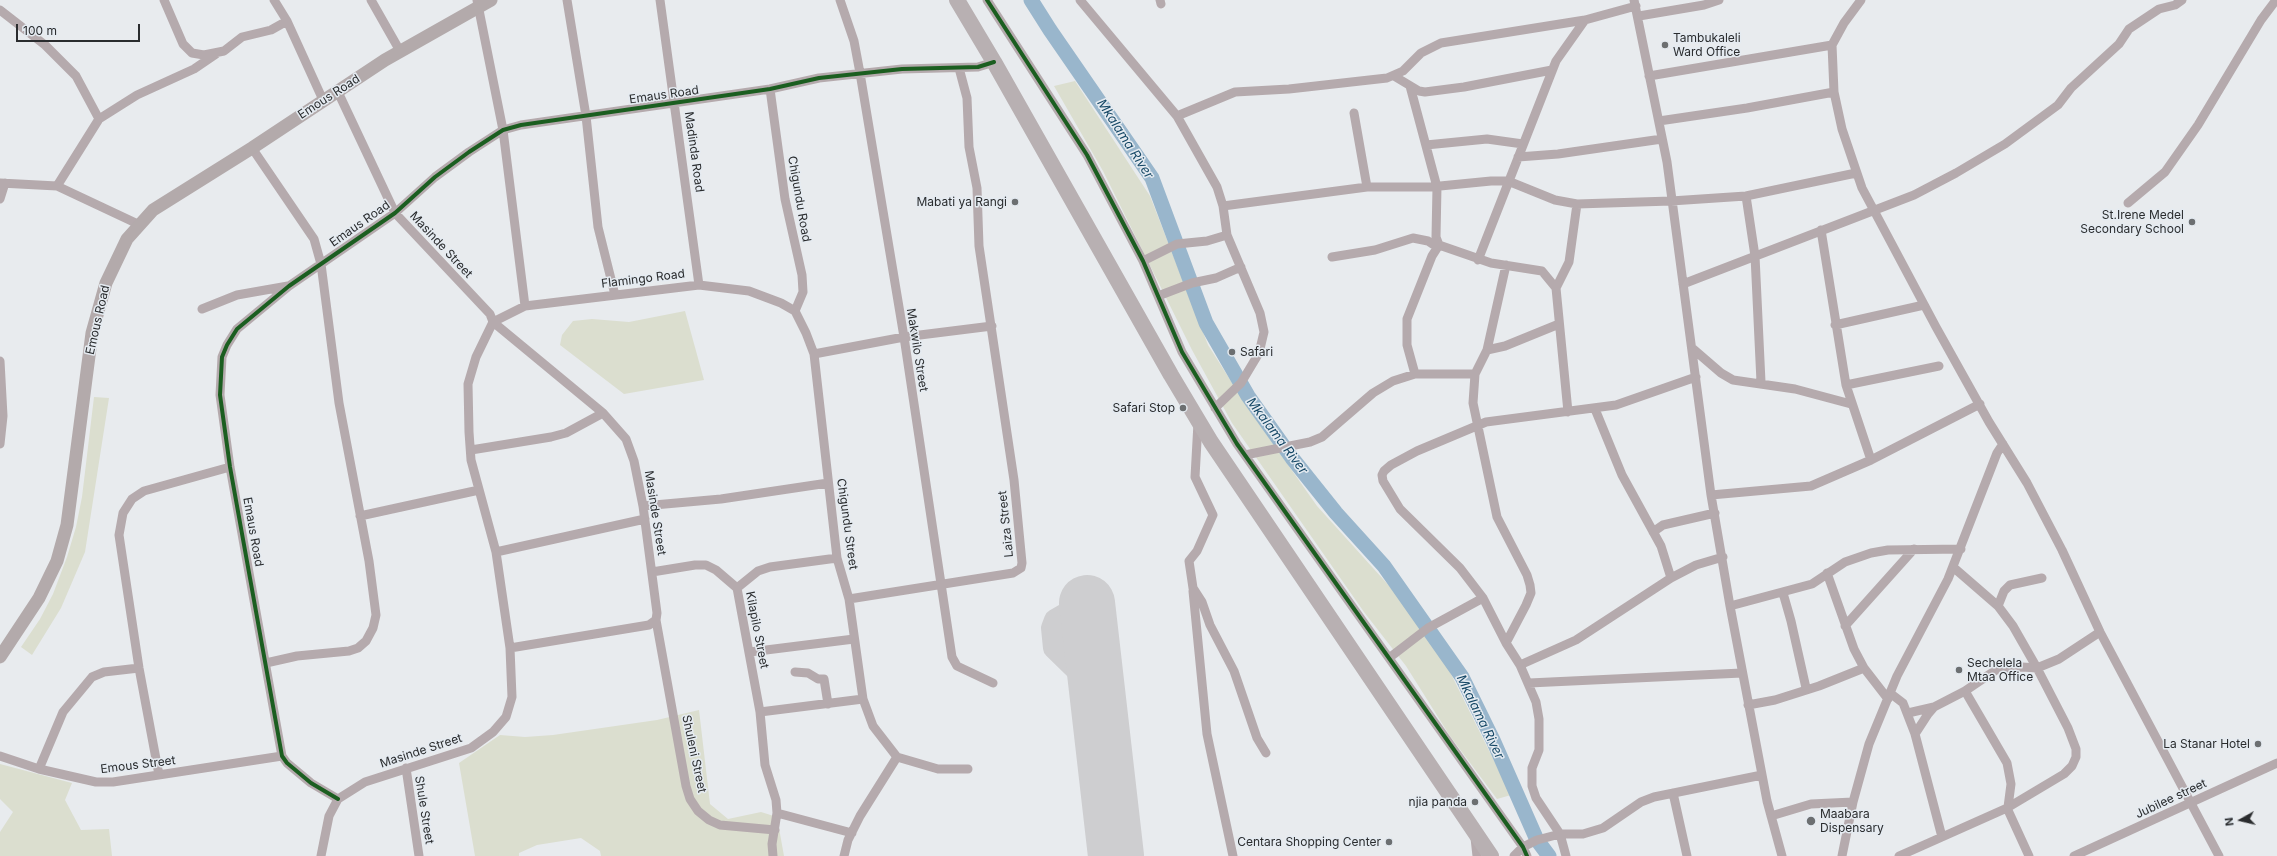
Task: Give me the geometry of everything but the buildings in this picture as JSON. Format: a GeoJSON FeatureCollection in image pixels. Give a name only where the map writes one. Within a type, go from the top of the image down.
{"type":"FeatureCollection","features":[{"type":"Feature","properties":{"kind":"highway"},"geometry":{"type":"LineString","coordinates":[[957,0],[994,62],[1112,274],[1198,421],[1256,511],[1491,856]]}},
{"type":"Feature","properties":{"kind":"street"},"geometry":{"type":"LineString","coordinates":[[164,0],[183,44],[192,53],[204,55],[217,54]]}},
{"type":"Feature","properties":{"kind":"street"},"geometry":{"type":"LineString","coordinates":[[274,0],[287,21],[323,100]]}},
{"type":"Feature","properties":{"kind":"street"},"geometry":{"type":"LineString","coordinates":[[371,0],[400,51]]}},
{"type":"Feature","properties":{"kind":"street","name":"Emous Road"},"geometry":{"type":"LineString","coordinates":[[0,657],[39,598],[57,561],[67,525],[92,333],[106,283],[127,240],[153,210],[252,148],[323,100],[338,92],[400,51],[478,3],[491,0]]}},
{"type":"Feature","properties":{"kind":"street"},"geometry":{"type":"LineString","coordinates":[[567,0],[586,116],[598,227],[615,295]]}},
{"type":"Feature","properties":{"kind":"street","name":"Madinda Road"},"geometry":{"type":"LineString","coordinates":[[660,0],[699,285]]}},
{"type":"Feature","properties":{"kind":"street","name":"Makwilo Street"},"geometry":{"type":"LineString","coordinates":[[840,0],[854,41],[860,73],[904,337],[954,662],[961,668],[993,683]]}},
{"type":"Feature","properties":{"kind":"street"},"geometry":{"type":"LineString","coordinates":[[987,0],[1078,139],[1143,261],[1179,346],[1215,408],[1245,455],[1525,852]]}},
{"type":"Feature","properties":{"kind":"street"},"geometry":{"type":"LineString","coordinates":[[1080,0],[1176,116],[1217,187],[1223,206],[1227,235],[1260,313],[1264,332],[1259,353],[1241,383],[1215,408]]}},
{"type":"Feature","properties":{"kind":"street"},"geometry":{"type":"LineString","coordinates":[[1639,16],[1704,5],[1720,0]]}},
{"type":"Feature","properties":{"kind":"street"},"geometry":{"type":"LineString","coordinates":[[1860,0],[1844,22],[1832,45],[1834,92],[1842,129],[1856,173],[1872,210],[1924,305],[2003,444],[2013,458],[2045,517],[2100,632],[2190,804],[2219,856]]}},
{"type":"Feature","properties":{"kind":"street"},"geometry":{"type":"LineString","coordinates":[[1683,284],[1914,195],[2005,144],[2058,105],[2071,88],[2118,44],[2129,28],[2159,5],[2176,5],[2182,0]]}},
{"type":"Feature","properties":{"kind":"street"},"geometry":{"type":"LineString","coordinates":[[2128,203],[2165,172],[2198,125],[2261,20],[2276,0]]}},
{"type":"Feature","properties":{"kind":"street"},"geometry":{"type":"LineString","coordinates":[[478,3],[503,130],[525,306]]}},
{"type":"Feature","properties":{"kind":"street"},"geometry":{"type":"LineString","coordinates":[[1176,116],[1196,106],[1240,91],[1289,89],[1394,76],[1421,54],[1441,43],[1586,20],[1635,3],[1639,16],[1649,76],[1667,162],[1711,495],[1723,557],[1730,606],[1762,775],[1782,856]]}},
{"type":"Feature","properties":{"kind":"street"},"geometry":{"type":"LineString","coordinates":[[0,10],[45,45],[76,76],[99,119]]}},
{"type":"Feature","properties":{"kind":"street"},"geometry":{"type":"LineString","coordinates":[[1478,260],[1556,61],[1586,20]]}},
{"type":"Feature","properties":{"kind":"street"},"geometry":{"type":"LineString","coordinates":[[57,186],[99,119],[137,95],[194,69],[230,47],[242,37],[271,30],[287,21]]}},
{"type":"Feature","properties":{"kind":"street"},"geometry":{"type":"LineString","coordinates":[[1649,76],[1832,45]]}},
{"type":"Feature","properties":{"kind":"street","name":"Emaus Road"},"geometry":{"type":"LineString","coordinates":[[282,756],[230,467],[220,395],[222,357],[226,345],[237,330],[290,286],[395,213],[435,177],[503,130],[521,125],[675,104],[770,89],[819,78],[902,69],[978,67],[994,62]]}},
{"type":"Feature","properties":{"kind":"street","name":"Laiza Street"},"geometry":{"type":"LineString","coordinates":[[849,600],[1013,573],[1021,568],[1022,563],[1014,480],[979,246],[977,188],[969,147],[967,98],[959,68]]}},
{"type":"Feature","properties":{"kind":"street"},"geometry":{"type":"LineString","coordinates":[[1394,76],[1418,91],[1425,92],[1464,87],[1552,70]]}},
{"type":"Feature","properties":{"kind":"street"},"geometry":{"type":"LineString","coordinates":[[1410,86],[1437,187],[1436,237],[1438,246],[1407,319],[1407,345],[1415,374]]}},
{"type":"Feature","properties":{"kind":"street","name":"Chigundu Road"},"geometry":{"type":"LineString","coordinates":[[770,89],[785,199],[802,275],[803,292],[795,311]]}},
{"type":"Feature","properties":{"kind":"street","name":"Masinde Street"},"geometry":{"type":"LineString","coordinates":[[338,92],[395,213],[490,314],[493,322],[603,413],[620,431],[631,449],[644,506],[656,620]]}},
{"type":"Feature","properties":{"kind":"street"},"geometry":{"type":"LineString","coordinates":[[1659,121],[1747,108],[1834,92]]}},
{"type":"Feature","properties":{"kind":"street"},"geometry":{"type":"LineString","coordinates":[[1354,112],[1367,187]]}},
{"type":"Feature","properties":{"kind":"street"},"geometry":{"type":"LineString","coordinates":[[1426,145],[1487,139],[1500,139],[1523,144]]}},
{"type":"Feature","properties":{"kind":"street"},"geometry":{"type":"LineString","coordinates":[[1518,157],[1558,154],[1662,139]]}},
{"type":"Feature","properties":{"kind":"street"},"geometry":{"type":"LineString","coordinates":[[252,148],[314,239],[321,264],[339,403],[360,516],[376,615],[374,628],[358,648],[349,651],[297,656],[266,663]]}},
{"type":"Feature","properties":{"kind":"street"},"geometry":{"type":"LineString","coordinates":[[1223,206],[1367,187],[1437,187],[1508,181],[1555,200],[1577,204],[1671,201],[1746,196],[1856,173]]}},
{"type":"Feature","properties":{"kind":"street"},"geometry":{"type":"LineString","coordinates":[[0,199],[2,183],[57,186],[140,225]]}},
{"type":"Feature","properties":{"kind":"street"},"geometry":{"type":"LineString","coordinates":[[1746,196],[1755,256],[1761,382]]}},
{"type":"Feature","properties":{"kind":"street"},"geometry":{"type":"LineString","coordinates":[[1568,412],[1556,288],[1569,262],[1577,204]]}},
{"type":"Feature","properties":{"kind":"street"},"geometry":{"type":"LineString","coordinates":[[1821,230],[1835,326],[1846,385],[1851,404],[1871,460]]}},
{"type":"Feature","properties":{"kind":"street"},"geometry":{"type":"LineString","coordinates":[[1143,261],[1178,244],[1207,241],[1227,235]]}},
{"type":"Feature","properties":{"kind":"street"},"geometry":{"type":"LineString","coordinates":[[1332,257],[1375,250],[1413,238],[1428,241],[1478,260],[1542,271],[1556,288]]}},
{"type":"Feature","properties":{"kind":"street"},"geometry":{"type":"LineString","coordinates":[[1506,265],[1487,350],[1475,374],[1473,403],[1497,517],[1527,575],[1530,585],[1531,593],[1506,643]]}},
{"type":"Feature","properties":{"kind":"street"},"geometry":{"type":"LineString","coordinates":[[1158,296],[1192,284],[1216,278],[1241,267]]}},
{"type":"Feature","properties":{"kind":"street","name":"Flamingo Road"},"geometry":{"type":"LineString","coordinates":[[493,322],[525,306],[699,285],[749,291],[781,303],[795,311]]}},
{"type":"Feature","properties":{"kind":"street"},"geometry":{"type":"LineString","coordinates":[[202,309],[237,295],[290,286]]}},
{"type":"Feature","properties":{"kind":"street"},"geometry":{"type":"LineString","coordinates":[[1835,326],[1924,305]]}},
{"type":"Feature","properties":{"kind":"street","name":"Chigundu Street"},"geometry":{"type":"LineString","coordinates":[[795,311],[814,354],[837,558],[849,600],[863,699],[874,726],[897,757]]}},
{"type":"Feature","properties":{"kind":"street","name":"Masinde Street"},"geometry":{"type":"LineString","coordinates":[[338,799],[365,782],[471,748],[493,732],[506,717],[512,697],[510,648],[496,552],[478,490],[471,450],[468,384],[476,357],[493,322]]}},
{"type":"Feature","properties":{"kind":"street"},"geometry":{"type":"LineString","coordinates":[[1487,350],[1505,346],[1559,324]]}},
{"type":"Feature","properties":{"kind":"street"},"geometry":{"type":"LineString","coordinates":[[814,354],[904,337],[992,326]]}},
{"type":"Feature","properties":{"kind":"street"},"geometry":{"type":"LineString","coordinates":[[1692,348],[1727,378],[1761,382],[1851,404]]}},
{"type":"Feature","properties":{"kind":"street"},"geometry":{"type":"LineString","coordinates":[[0,361],[3,416],[0,444]]}},
{"type":"Feature","properties":{"kind":"street"},"geometry":{"type":"LineString","coordinates":[[1846,385],[1939,366]]}},
{"type":"Feature","properties":{"kind":"street"},"geometry":{"type":"LineString","coordinates":[[1245,455],[1316,440],[1383,385],[1415,374],[1475,374]]}},
{"type":"Feature","properties":{"kind":"street"},"geometry":{"type":"LineString","coordinates":[[1566,856],[1560,834],[1536,798],[1532,786],[1530,776],[1539,750],[1540,738],[1536,702],[1529,683],[1483,598],[1460,568],[1400,509],[1383,481],[1382,475],[1391,465],[1417,451],[1477,425],[1518,417],[1595,409],[1637,399],[1696,376]]}},
{"type":"Feature","properties":{"kind":"street"},"geometry":{"type":"LineString","coordinates":[[1711,495],[1811,486],[1871,460],[1980,404]]}},
{"type":"Feature","properties":{"kind":"street"},"geometry":{"type":"LineString","coordinates":[[1595,409],[1622,475],[1661,546],[1671,578]]}},
{"type":"Feature","properties":{"kind":"street"},"geometry":{"type":"LineString","coordinates":[[471,450],[551,437],[566,433],[603,413]]}},
{"type":"Feature","properties":{"kind":"street"},"geometry":{"type":"LineString","coordinates":[[1198,421],[1195,477],[1213,516],[1197,550],[1189,561],[1207,734],[1233,856]]}},
{"type":"Feature","properties":{"kind":"street"},"geometry":{"type":"LineString","coordinates":[[1842,856],[1854,802],[1870,744],[1889,696],[1961,549],[1997,452],[2003,444]]}},
{"type":"Feature","properties":{"kind":"street"},"geometry":{"type":"LineString","coordinates":[[159,775],[139,668],[119,535],[123,513],[132,499],[144,491],[230,467]]}},
{"type":"Feature","properties":{"kind":"street"},"geometry":{"type":"LineString","coordinates":[[644,506],[721,499],[828,483]]}},
{"type":"Feature","properties":{"kind":"street"},"geometry":{"type":"LineString","coordinates":[[360,516],[478,490]]}},
{"type":"Feature","properties":{"kind":"street"},"geometry":{"type":"LineString","coordinates":[[1652,532],[1663,526],[1715,513]]}},
{"type":"Feature","properties":{"kind":"street"},"geometry":{"type":"LineString","coordinates":[[496,552],[645,519]]}},
{"type":"Feature","properties":{"kind":"street"},"geometry":{"type":"LineString","coordinates":[[1845,626],[1914,549]]}},
{"type":"Feature","properties":{"kind":"street"},"geometry":{"type":"LineString","coordinates":[[1730,606],[1812,584],[1845,562],[1871,553],[1888,550],[1961,549]]}},
{"type":"Feature","properties":{"kind":"street"},"geometry":{"type":"LineString","coordinates":[[1520,665],[1576,640],[1671,578],[1696,566],[1723,557]]}},
{"type":"Feature","properties":{"kind":"street","name":"Kilapilo Street"},"geometry":{"type":"LineString","coordinates":[[773,856],[772,844],[777,813],[773,791],[765,765],[760,712],[737,588],[758,571],[770,567],[837,558]]}},
{"type":"Feature","properties":{"kind":"street"},"geometry":{"type":"LineString","coordinates":[[652,572],[695,565],[706,565],[716,570],[737,588]]}},
{"type":"Feature","properties":{"kind":"street"},"geometry":{"type":"LineString","coordinates":[[1899,856],[2007,807],[2064,774],[2072,766],[2076,757],[2076,749],[2068,728],[2013,626],[1998,606],[1953,567]]}},
{"type":"Feature","properties":{"kind":"street"},"geometry":{"type":"LineString","coordinates":[[1827,573],[1845,626],[1864,668],[1889,696],[1902,703],[1908,713],[1942,837]]}},
{"type":"Feature","properties":{"kind":"street"},"geometry":{"type":"LineString","coordinates":[[1998,606],[2004,591],[2010,586],[2042,578]]}},
{"type":"Feature","properties":{"kind":"street"},"geometry":{"type":"LineString","coordinates":[[1193,588],[1202,602],[1210,626],[1234,671],[1257,738],[1266,753]]}},
{"type":"Feature","properties":{"kind":"street"},"geometry":{"type":"LineString","coordinates":[[1783,593],[1806,688]]}},
{"type":"Feature","properties":{"kind":"street"},"geometry":{"type":"LineString","coordinates":[[1389,658],[1428,628],[1483,598]]}},
{"type":"Feature","properties":{"kind":"street"},"geometry":{"type":"LineString","coordinates":[[510,648],[649,625],[656,620]]}},
{"type":"Feature","properties":{"kind":"street","name":"Shuleni Street"},"geometry":{"type":"LineString","coordinates":[[656,620],[686,786],[690,799],[698,811],[720,825],[775,830]]}},
{"type":"Feature","properties":{"kind":"street"},"geometry":{"type":"LineString","coordinates":[[1908,713],[1934,707],[1965,691],[1996,670],[2022,667],[2037,668],[2059,659],[2100,632]]}},
{"type":"Feature","properties":{"kind":"street"},"geometry":{"type":"LineString","coordinates":[[750,652],[854,639]]}},
{"type":"Feature","properties":{"kind":"street"},"geometry":{"type":"LineString","coordinates":[[39,769],[63,712],[92,676],[104,672],[139,668]]}},
{"type":"Feature","properties":{"kind":"street"},"geometry":{"type":"LineString","coordinates":[[1748,705],[1775,700],[1864,668]]}},
{"type":"Feature","properties":{"kind":"street"},"geometry":{"type":"LineString","coordinates":[[795,672],[808,672],[818,679],[824,679],[828,704]]}},
{"type":"Feature","properties":{"kind":"street"},"geometry":{"type":"LineString","coordinates":[[1529,683],[1742,673]]}},
{"type":"Feature","properties":{"kind":"street"},"geometry":{"type":"LineString","coordinates":[[1965,691],[2006,763],[2012,784],[2007,807],[2029,856]]}},
{"type":"Feature","properties":{"kind":"street"},"geometry":{"type":"LineString","coordinates":[[760,712],[863,699]]}},
{"type":"Feature","properties":{"kind":"street"},"geometry":{"type":"LineString","coordinates":[[1915,734],[1934,707]]}},
{"type":"Feature","properties":{"kind":"street","name":"Emous Street"},"geometry":{"type":"LineString","coordinates":[[0,756],[39,769],[96,782],[113,782],[282,756]]}},
{"type":"Feature","properties":{"kind":"street"},"geometry":{"type":"LineString","coordinates":[[282,756],[287,763],[311,784],[338,799],[329,816],[321,856]]}},
{"type":"Feature","properties":{"kind":"street"},"geometry":{"type":"LineString","coordinates":[[844,856],[852,833],[897,757],[938,769],[968,770]]}},
{"type":"Feature","properties":{"kind":"street","name":"Jubilee street"},"geometry":{"type":"LineString","coordinates":[[2074,856],[2277,763]]}},
{"type":"Feature","properties":{"kind":"street","name":"Shule Street"},"geometry":{"type":"LineString","coordinates":[[406,768],[419,856]]}},
{"type":"Feature","properties":{"kind":"street"},"geometry":{"type":"LineString","coordinates":[[1514,856],[1525,852],[1537,840],[1560,834],[1583,834],[1603,828],[1641,802],[1673,793],[1762,775]]}},
{"type":"Feature","properties":{"kind":"street"},"geometry":{"type":"LineString","coordinates":[[1673,793],[1687,856]]}},
{"type":"Feature","properties":{"kind":"street"},"geometry":{"type":"LineString","coordinates":[[1771,816],[1811,804],[1854,802]]}},
{"type":"Feature","properties":{"kind":"street"},"geometry":{"type":"LineString","coordinates":[[777,813],[852,833]]}},
{"type":"Feature","properties":{"kind":"street"},"geometry":{"type":"LineString","coordinates":[[1474,832],[1477,856]]}},
{"type":"Feature","properties":{"kind":"shaded area"},"geometry":{"type":"Polygon","coordinates":[[[1075,81],[1150,196],[1208,345],[1250,411],[1317,506],[1401,599],[1448,668],[1511,795],[1497,799],[1450,736],[1406,666],[1364,612],[1232,423],[1192,350],[1103,171],[1054,86],[1075,81]]]}},
{"type":"Feature","properties":{"kind":"shaded area"},"geometry":{"type":"Polygon","coordinates":[[[685,311],[704,380],[624,394],[560,345],[562,335],[573,321],[592,319],[629,322],[685,311]]]}},
{"type":"Feature","properties":{"kind":"shaded area"},"geometry":{"type":"Polygon","coordinates":[[[94,397],[109,398],[85,552],[61,608],[32,655],[21,647],[40,619],[53,594],[67,557],[76,527],[82,497],[94,397]]]}},
{"type":"Feature","properties":{"kind":"shaded area"},"geometry":{"type":"Polygon","coordinates":[[[699,710],[710,804],[728,819],[761,812],[777,817],[784,856],[601,856],[600,851],[581,838],[537,845],[519,853],[519,856],[475,856],[459,763],[500,735],[525,737],[553,735],[657,720],[699,710]]]}},
{"type":"Feature","properties":{"kind":"shaded area"},"geometry":{"type":"Polygon","coordinates":[[[0,764],[72,783],[65,800],[81,830],[109,829],[112,856],[0,856],[0,832],[13,812],[0,799],[0,764]]]}},
{"type":"Feature","properties":{"kind":"waterway","name":"Mkalama River"},"geometry":{"type":"LineString","coordinates":[[1031,0],[1152,178],[1206,323],[1248,396],[1292,458],[1336,513],[1384,566],[1462,677],[1493,740],[1537,840],[1549,856]]}},
{"type":"Feature","properties":{"kind":"taxiway"},"geometry":{"type":"LineString","coordinates":[[1087,607],[1074,609],[1055,620],[1052,628],[1054,648],[1096,689]]}},
{"type":"Feature","properties":{"kind":"runway"},"geometry":{"type":"LineString","coordinates":[[1087,603],[1116,856]]}},
{"type":"Feature","properties":{"kind":"cycle path"},"geometry":{"type":"LineString","coordinates":[[987,0],[1087,155],[1143,261],[1182,352],[1237,444],[1523,847],[1527,856]]}},
{"type":"Feature","properties":{"kind":"cycle path"},"geometry":{"type":"LineString","coordinates":[[338,799],[311,783],[287,763],[282,756],[230,467],[220,395],[222,357],[227,345],[237,329],[289,286],[395,213],[435,177],[469,152],[503,130],[521,125],[770,89],[819,78],[902,69],[978,67],[994,62]]}},
{"type":"Feature","properties":{"kind":"place","name":"Tambukaleli Ward Office"},"geometry":{"type":"Point","coordinates":[1665,45]}},
{"type":"Feature","properties":{"kind":"place","name":"Mabati ya Rangi"},"geometry":{"type":"Point","coordinates":[1015,202]}},
{"type":"Feature","properties":{"kind":"place","name":"St.Irene Medel Secondary School"},"geometry":{"type":"Point","coordinates":[2192,222]}},
{"type":"Feature","properties":{"kind":"place","name":"Safari"},"geometry":{"type":"Point","coordinates":[1232,352]}},
{"type":"Feature","properties":{"kind":"place","name":"Safari Stop"},"geometry":{"type":"Point","coordinates":[1183,408]}},
{"type":"Feature","properties":{"kind":"place","name":"Sechelela Mtaa Office"},"geometry":{"type":"Point","coordinates":[1959,670]}},
{"type":"Feature","properties":{"kind":"place","name":"La Stanar Hotel"},"geometry":{"type":"Point","coordinates":[2258,744]}},
{"type":"Feature","properties":{"kind":"place","name":"njia panda"},"geometry":{"type":"Point","coordinates":[1475,802]}},
{"type":"Feature","properties":{"kind":"place","name":"Maabara Dispensary"},"geometry":{"type":"Point","coordinates":[1811,821]}},
{"type":"Feature","properties":{"kind":"place","name":"Centara Shopping Center"},"geometry":{"type":"Point","coordinates":[1389,842]}}]}
